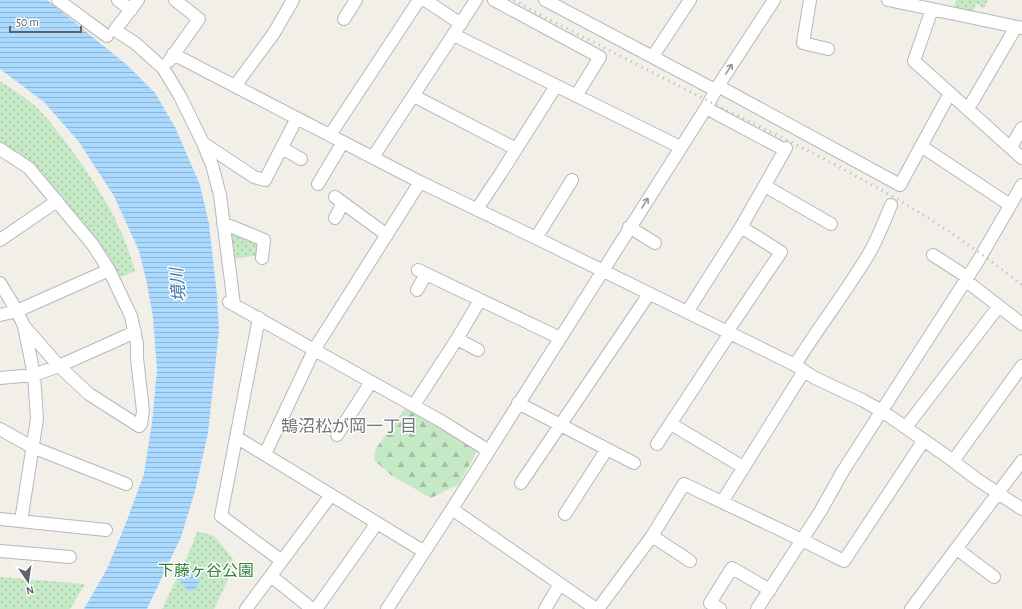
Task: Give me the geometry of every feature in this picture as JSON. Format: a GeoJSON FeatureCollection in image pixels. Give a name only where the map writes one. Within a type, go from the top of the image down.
{"type":"FeatureCollection","features":[{"type":"Feature","properties":{"kind":"street"},"geometry":{"type":"LineString","coordinates":[[58,0],[107,36]]}},
{"type":"Feature","properties":{"kind":"street"},"geometry":{"type":"LineString","coordinates":[[118,0],[131,10]]}},
{"type":"Feature","properties":{"kind":"street"},"geometry":{"type":"LineString","coordinates":[[138,0],[115,30],[163,68],[180,96],[203,143],[212,166],[220,195],[231,303],[414,405],[489,451]]}},
{"type":"Feature","properties":{"kind":"street"},"geometry":{"type":"LineString","coordinates":[[163,68],[199,19],[175,0]]}},
{"type":"Feature","properties":{"kind":"street"},"geometry":{"type":"LineString","coordinates":[[235,86],[274,33],[293,0]]}},
{"type":"Feature","properties":{"kind":"street"},"geometry":{"type":"LineString","coordinates":[[344,19],[356,0]]}},
{"type":"Feature","properties":{"kind":"street"},"geometry":{"type":"LineString","coordinates":[[330,135],[419,0]]}},
{"type":"Feature","properties":{"kind":"street"},"geometry":{"type":"LineString","coordinates":[[425,0],[461,24]]}},
{"type":"Feature","properties":{"kind":"street"},"geometry":{"type":"LineString","coordinates":[[373,157],[476,0]]}},
{"type":"Feature","properties":{"kind":"street"},"geometry":{"type":"LineString","coordinates":[[494,0],[600,57],[576,96]]}},
{"type":"Feature","properties":{"kind":"street"},"geometry":{"type":"LineString","coordinates":[[546,0],[699,82],[717,88],[900,185],[950,93]]}},
{"type":"Feature","properties":{"kind":"street"},"geometry":{"type":"LineString","coordinates":[[653,56],[690,0]]}},
{"type":"Feature","properties":{"kind":"street"},"geometry":{"type":"LineString","coordinates":[[387,609],[423,551],[489,451],[629,227],[774,0]]}},
{"type":"Feature","properties":{"kind":"street"},"geometry":{"type":"LineString","coordinates":[[810,0],[803,43],[828,49]]}},
{"type":"Feature","properties":{"kind":"street"},"geometry":{"type":"LineString","coordinates":[[888,0],[1019,27],[968,108]]}},
{"type":"Feature","properties":{"kind":"street"},"geometry":{"type":"LineString","coordinates":[[932,9],[914,61],[1022,158]]}},
{"type":"Feature","properties":{"kind":"street"},"geometry":{"type":"LineString","coordinates":[[454,35],[680,148]]}},
{"type":"Feature","properties":{"kind":"street"},"geometry":{"type":"LineString","coordinates":[[173,54],[420,182],[687,312],[799,368],[815,378],[862,400],[882,411],[953,460],[978,480],[1022,509]]}},
{"type":"Feature","properties":{"kind":"street"},"geometry":{"type":"LineString","coordinates":[[477,209],[556,86]]}},
{"type":"Feature","properties":{"kind":"street"},"geometry":{"type":"LineString","coordinates":[[414,96],[516,149]]}},
{"type":"Feature","properties":{"kind":"street"},"geometry":{"type":"LineString","coordinates":[[687,312],[741,227],[786,149],[706,108]]}},
{"type":"Feature","properties":{"kind":"street"},"geometry":{"type":"LineString","coordinates":[[203,143],[254,177],[265,180],[297,118]]}},
{"type":"Feature","properties":{"kind":"street"},"geometry":{"type":"LineString","coordinates":[[1011,147],[1022,128]]}},
{"type":"Feature","properties":{"kind":"street"},"geometry":{"type":"LineString","coordinates":[[318,184],[343,142]]}},
{"type":"Feature","properties":{"kind":"street"},"geometry":{"type":"LineString","coordinates":[[921,146],[1010,205]]}},
{"type":"Feature","properties":{"kind":"street"},"geometry":{"type":"LineString","coordinates":[[282,148],[301,159]]}},
{"type":"Feature","properties":{"kind":"street"},"geometry":{"type":"LineString","coordinates":[[0,149],[29,168],[93,246],[109,270],[131,316],[135,332],[143,411],[141,424],[139,426],[89,394],[60,366],[24,326]]}},
{"type":"Feature","properties":{"kind":"street"},"geometry":{"type":"LineString","coordinates":[[536,238],[572,180]]}},
{"type":"Feature","properties":{"kind":"street"},"geometry":{"type":"LineString","coordinates":[[265,454],[314,350],[420,182]]}},
{"type":"Feature","properties":{"kind":"street"},"geometry":{"type":"LineString","coordinates":[[757,609],[820,512],[843,471],[978,261],[1022,185]]}},
{"type":"Feature","properties":{"kind":"street"},"geometry":{"type":"LineString","coordinates":[[765,186],[831,224]]}},
{"type":"Feature","properties":{"kind":"street"},"geometry":{"type":"LineString","coordinates":[[335,218],[339,200],[387,236]]}},
{"type":"Feature","properties":{"kind":"street"},"geometry":{"type":"LineString","coordinates":[[0,240],[57,201]]}},
{"type":"Feature","properties":{"kind":"street"},"geometry":{"type":"LineString","coordinates":[[722,502],[835,306],[870,251],[880,233],[891,205]]}},
{"type":"Feature","properties":{"kind":"street"},"geometry":{"type":"LineString","coordinates":[[223,223],[264,240],[262,258]]}},
{"type":"Feature","properties":{"kind":"street"},"geometry":{"type":"LineString","coordinates":[[629,227],[655,243]]}},
{"type":"Feature","properties":{"kind":"street"},"geometry":{"type":"LineString","coordinates":[[657,444],[781,252],[741,227]]}},
{"type":"Feature","properties":{"kind":"street"},"geometry":{"type":"LineString","coordinates":[[933,255],[966,278],[1022,324]]}},
{"type":"Feature","properties":{"kind":"street"},"geometry":{"type":"LineString","coordinates":[[0,315],[18,311],[109,270]]}},
{"type":"Feature","properties":{"kind":"street"},"geometry":{"type":"LineString","coordinates":[[417,290],[422,272],[560,338]]}},
{"type":"Feature","properties":{"kind":"street"},"geometry":{"type":"LineString","coordinates":[[0,283],[18,311],[24,326],[34,375],[37,419],[21,521]]}},
{"type":"Feature","properties":{"kind":"street"},"geometry":{"type":"LineString","coordinates":[[522,483],[649,294]]}},
{"type":"Feature","properties":{"kind":"street"},"geometry":{"type":"LineString","coordinates":[[414,405],[457,339],[480,300]]}},
{"type":"Feature","properties":{"kind":"street"},"geometry":{"type":"LineString","coordinates":[[906,428],[999,306]]}},
{"type":"Feature","properties":{"kind":"street"},"geometry":{"type":"LineString","coordinates":[[259,318],[221,516],[282,560]]}},
{"type":"Feature","properties":{"kind":"street"},"geometry":{"type":"LineString","coordinates":[[0,378],[34,375],[60,366],[135,332]]}},
{"type":"Feature","properties":{"kind":"street"},"geometry":{"type":"LineString","coordinates":[[457,339],[478,350]]}},
{"type":"Feature","properties":{"kind":"street"},"geometry":{"type":"LineString","coordinates":[[953,460],[1022,366]]}},
{"type":"Feature","properties":{"kind":"street"},"geometry":{"type":"LineString","coordinates":[[337,435],[371,382]]}},
{"type":"Feature","properties":{"kind":"street"},"geometry":{"type":"LineString","coordinates":[[518,403],[634,463]]}},
{"type":"Feature","properties":{"kind":"street"},"geometry":{"type":"LineString","coordinates":[[671,424],[743,467]]}},
{"type":"Feature","properties":{"kind":"street"},"geometry":{"type":"LineString","coordinates":[[0,429],[32,447],[126,484]]}},
{"type":"Feature","properties":{"kind":"street"},"geometry":{"type":"LineString","coordinates":[[236,437],[423,551]]}},
{"type":"Feature","properties":{"kind":"street"},"geometry":{"type":"LineString","coordinates":[[452,509],[560,584],[582,605],[597,609],[652,536],[684,484],[844,561],[924,440]]}},
{"type":"Feature","properties":{"kind":"street"},"geometry":{"type":"LineString","coordinates":[[565,514],[607,449]]}},
{"type":"Feature","properties":{"kind":"street"},"geometry":{"type":"LineString","coordinates":[[911,609],[1022,461]]}},
{"type":"Feature","properties":{"kind":"street"},"geometry":{"type":"LineString","coordinates":[[246,609],[331,495]]}},
{"type":"Feature","properties":{"kind":"street"},"geometry":{"type":"LineString","coordinates":[[0,519],[106,530]]}},
{"type":"Feature","properties":{"kind":"street"},"geometry":{"type":"LineString","coordinates":[[316,609],[377,522]]}},
{"type":"Feature","properties":{"kind":"street"},"geometry":{"type":"LineString","coordinates":[[652,536],[690,561]]}},
{"type":"Feature","properties":{"kind":"street"},"geometry":{"type":"LineString","coordinates":[[956,549],[994,577]]}},
{"type":"Feature","properties":{"kind":"street"},"geometry":{"type":"LineString","coordinates":[[0,551],[70,557]]}},
{"type":"Feature","properties":{"kind":"street"},"geometry":{"type":"LineString","coordinates":[[720,609],[710,603],[732,568],[770,590]]}},
{"type":"Feature","properties":{"kind":"street"},"geometry":{"type":"LineString","coordinates":[[271,576],[312,609]]}},
{"type":"Feature","properties":{"kind":"street"},"geometry":{"type":"LineString","coordinates":[[545,609],[560,584]]}},
{"type":"Feature","properties":{"kind":"green space"},"geometry":{"type":"Polygon","coordinates":[[[956,0],[988,0],[984,8],[976,4],[973,13],[952,10],[956,0]]]}},
{"type":"Feature","properties":{"kind":"green space"},"geometry":{"type":"Polygon","coordinates":[[[0,81],[24,97],[37,108],[55,128],[91,178],[120,228],[135,271],[119,278],[33,164],[0,142],[0,81]]]}},
{"type":"Feature","properties":{"kind":"green space"},"geometry":{"type":"Polygon","coordinates":[[[226,227],[259,241],[261,255],[230,259],[226,227]]]}},
{"type":"Feature","properties":{"kind":"green space"},"geometry":{"type":"Polygon","coordinates":[[[406,407],[477,451],[459,484],[431,498],[391,475],[374,460],[375,450],[406,407]]]}},
{"type":"Feature","properties":{"kind":"green space","name":"下藤ヶ谷公園"},"geometry":{"type":"Polygon","coordinates":[[[197,531],[214,536],[233,559],[231,573],[214,609],[162,609],[192,546],[197,531]]]}},
{"type":"Feature","properties":{"kind":"green space"},"geometry":{"type":"Polygon","coordinates":[[[0,577],[85,584],[70,609],[0,609],[0,577]]]}},
{"type":"Feature","properties":{"kind":"water","name":"境川"},"geometry":{"type":"Polygon","coordinates":[[[0,0],[47,0],[127,65],[155,93],[175,127],[200,185],[209,224],[217,295],[219,331],[208,433],[195,491],[181,537],[147,609],[84,609],[107,569],[144,474],[152,422],[157,370],[153,317],[146,279],[139,251],[114,196],[79,142],[44,102],[0,69],[0,0]]]}},
{"type":"Feature","properties":{"kind":"water"},"geometry":{"type":"Polygon","coordinates":[[[187,559],[192,572],[199,578],[200,581],[196,589],[192,591],[188,591],[178,579],[187,559]]]}},
{"type":"Feature","properties":{"kind":"railway"},"geometry":{"type":"LineString","coordinates":[[514,0],[544,17],[797,145],[872,185],[946,230],[1022,285]]}},
{"type":"Feature","properties":{"kind":"district","name":"鵠沼松が岡一丁目"},"geometry":{"type":"Point","coordinates":[349,426]}}]}
